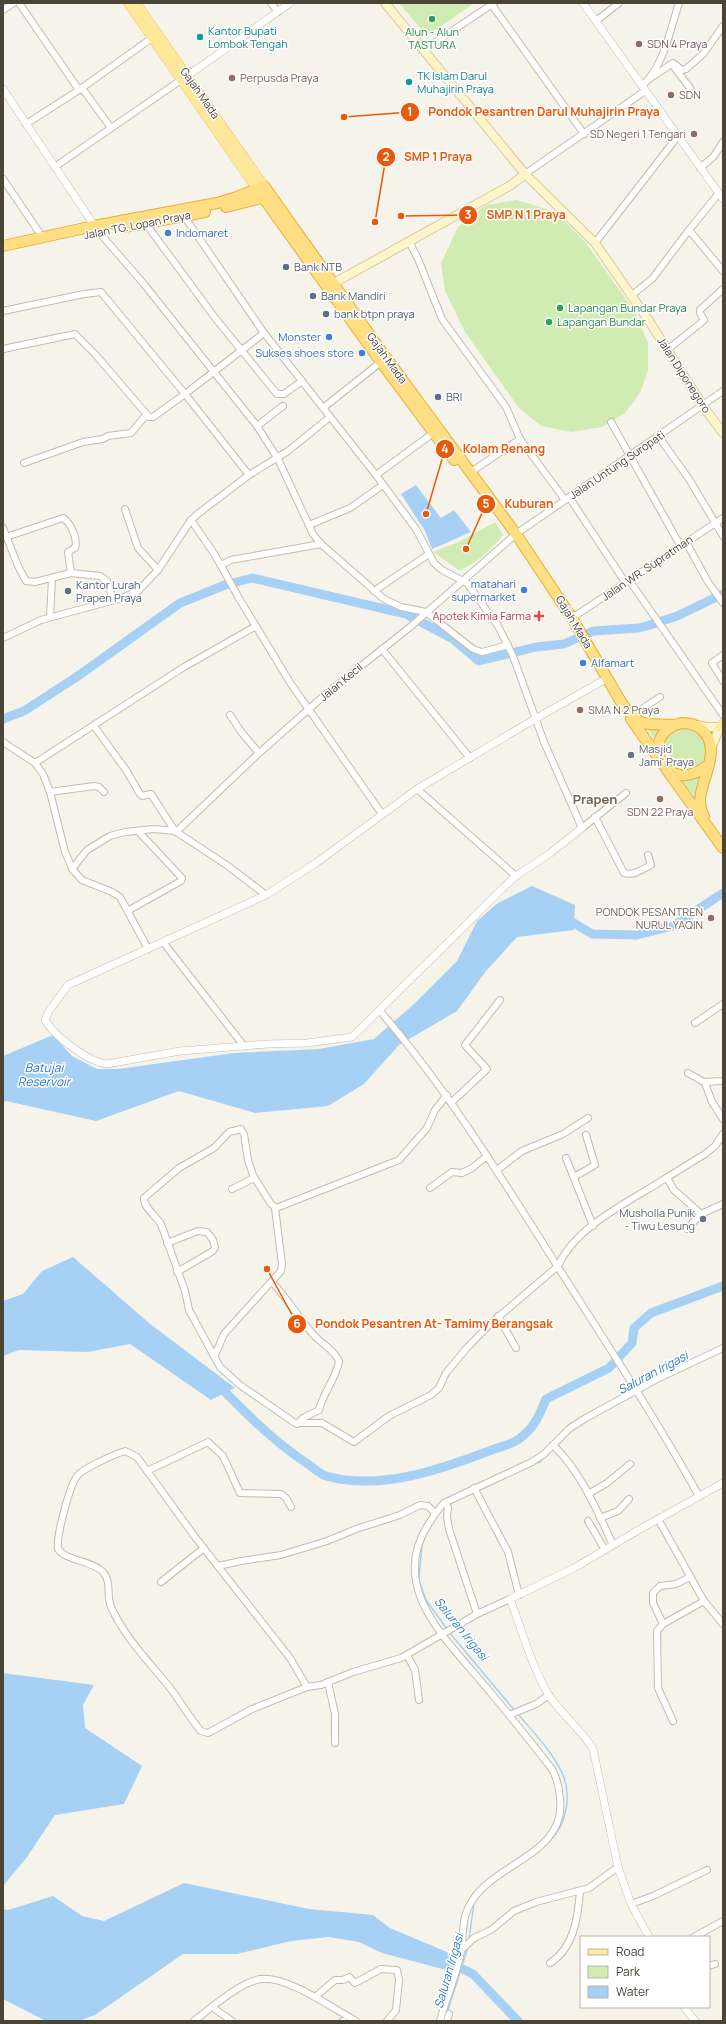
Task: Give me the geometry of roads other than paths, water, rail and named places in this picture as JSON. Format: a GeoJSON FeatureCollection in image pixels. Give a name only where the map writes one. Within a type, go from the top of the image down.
{"type":"FeatureCollection","features":[{"type":"Feature","properties":{"kind":"highway","name":"Gajah Mada"},"geometry":{"type":"LineString","coordinates":[[260,187],[381,362],[471,472],[574,624],[583,641],[631,716]]}},
{"type":"Feature","properties":{"kind":"highway","name":"Jalan TG. Lopan Praya"},"geometry":{"type":"LineString","coordinates":[[3,252],[96,229],[217,203],[260,187]]}},
{"type":"Feature","properties":{"kind":"highway","name":"Gajah Mada"},"geometry":{"type":"LineString","coordinates":[[266,196],[334,283],[436,431],[514,536]]}},
{"type":"Feature","properties":{"kind":"highway","name":"Jalan TG. Lopan Praya"},"geometry":{"type":"LineString","coordinates":[[3,246],[96,229],[146,224],[266,196]]}},
{"type":"Feature","properties":{"kind":"highway"},"geometry":{"type":"LineString","coordinates":[[583,641],[618,703],[723,848]]}},
{"type":"Feature","properties":{"kind":"highway"},"geometry":{"type":"LineString","coordinates":[[631,716],[640,722],[674,725],[689,723],[696,725],[707,735],[711,748],[709,764],[700,800],[700,807],[703,814],[723,842]]}},
{"type":"Feature","properties":{"kind":"highway"},"geometry":{"type":"LineString","coordinates":[[660,760],[658,750],[660,740],[666,731],[674,725]]}},
{"type":"Feature","properties":{"kind":"highway"},"geometry":{"type":"LineString","coordinates":[[667,770],[677,775],[687,776],[696,773],[709,764]]}},
{"type":"Feature","properties":{"kind":"main road","name":"Gajah Mada"},"geometry":{"type":"LineString","coordinates":[[128,3],[152,38],[184,78]]}},
{"type":"Feature","properties":{"kind":"main road","name":"Gajah Mada"},"geometry":{"type":"LineString","coordinates":[[136,3],[184,78],[260,187]]}},
{"type":"Feature","properties":{"kind":"main road","name":"Jalan Diponegoro"},"geometry":{"type":"LineString","coordinates":[[385,3],[425,49],[525,174],[595,243],[632,295],[703,406],[723,433]]}},
{"type":"Feature","properties":{"kind":"main road"},"geometry":{"type":"LineString","coordinates":[[334,283],[511,185],[525,174]]}},
{"type":"Feature","properties":{"kind":"main road"},"geometry":{"type":"LineString","coordinates":[[696,725],[707,728],[722,725]]}},
{"type":"Feature","properties":{"kind":"main road"},"geometry":{"type":"LineString","coordinates":[[711,748],[722,725]]}},
{"type":"Feature","properties":{"kind":"street"},"geometry":{"type":"LineString","coordinates":[[3,10],[14,3]]}},
{"type":"Feature","properties":{"kind":"street"},"geometry":{"type":"LineString","coordinates":[[19,3],[111,128]]}},
{"type":"Feature","properties":{"kind":"street"},"geometry":{"type":"LineString","coordinates":[[271,3],[278,12]]}},
{"type":"Feature","properties":{"kind":"street"},"geometry":{"type":"LineString","coordinates":[[56,166],[290,3]]}},
{"type":"Feature","properties":{"kind":"street"},"geometry":{"type":"LineString","coordinates":[[583,3],[721,196],[689,230],[652,279],[632,295]]}},
{"type":"Feature","properties":{"kind":"street"},"geometry":{"type":"LineString","coordinates":[[596,21],[619,3]]}},
{"type":"Feature","properties":{"kind":"street"},"geometry":{"type":"LineString","coordinates":[[525,174],[584,134],[644,88],[663,53],[679,3]]}},
{"type":"Feature","properties":{"kind":"street"},"geometry":{"type":"LineString","coordinates":[[425,49],[493,4],[584,134]]}},
{"type":"Feature","properties":{"kind":"street"},"geometry":{"type":"LineString","coordinates":[[649,79],[674,63],[682,71],[686,70],[703,54],[723,26]]}},
{"type":"Feature","properties":{"kind":"street"},"geometry":{"type":"LineString","coordinates":[[26,124],[81,89],[152,38]]}},
{"type":"Feature","properties":{"kind":"street"},"geometry":{"type":"LineString","coordinates":[[671,64],[690,88]]}},
{"type":"Feature","properties":{"kind":"street"},"geometry":{"type":"LineString","coordinates":[[3,89],[56,166],[96,229],[144,283],[257,426],[278,459],[309,525],[321,544],[374,591],[391,603],[401,608],[424,614],[476,650],[487,651],[508,647]]}},
{"type":"Feature","properties":{"kind":"street"},"geometry":{"type":"LineString","coordinates":[[595,243],[678,136]]}},
{"type":"Feature","properties":{"kind":"street"},"geometry":{"type":"LineString","coordinates":[[700,168],[714,156],[723,142]]}},
{"type":"Feature","properties":{"kind":"street"},"geometry":{"type":"LineString","coordinates":[[3,179],[43,238]]}},
{"type":"Feature","properties":{"kind":"street"},"geometry":{"type":"LineString","coordinates":[[184,216],[264,333],[376,475],[416,529],[434,563],[442,570],[462,580],[480,600],[513,656],[535,719],[582,828]]}},
{"type":"Feature","properties":{"kind":"street"},"geometry":{"type":"LineString","coordinates":[[146,224],[241,351],[278,394],[284,394],[302,381]]}},
{"type":"Feature","properties":{"kind":"street"},"geometry":{"type":"LineString","coordinates":[[689,230],[723,271]]}},
{"type":"Feature","properties":{"kind":"street"},"geometry":{"type":"LineString","coordinates":[[409,241],[418,259],[442,319],[506,407],[520,439],[567,499],[723,715]]}},
{"type":"Feature","properties":{"kind":"street"},"geometry":{"type":"LineString","coordinates":[[667,350],[703,321],[700,310],[723,289]]}},
{"type":"Feature","properties":{"kind":"street"},"geometry":{"type":"LineString","coordinates":[[3,311],[84,294],[102,292],[249,475]]}},
{"type":"Feature","properties":{"kind":"street"},"geometry":{"type":"LineString","coordinates":[[3,349],[75,334],[95,354],[150,418],[185,394],[264,333]]}},
{"type":"Feature","properties":{"kind":"street"},"geometry":{"type":"LineString","coordinates":[[323,408],[381,362]]}},
{"type":"Feature","properties":{"kind":"street","name":"Jalan Untung Suropati"},"geometry":{"type":"LineString","coordinates":[[514,536],[723,391]]}},
{"type":"Feature","properties":{"kind":"street"},"geometry":{"type":"LineString","coordinates":[[257,426],[283,406]]}},
{"type":"Feature","properties":{"kind":"street"},"geometry":{"type":"LineString","coordinates":[[24,463],[83,442],[103,439],[108,436],[131,433],[146,415]]}},
{"type":"Feature","properties":{"kind":"street"},"geometry":{"type":"LineString","coordinates":[[3,638],[28,625],[50,617],[113,600],[138,591],[158,570],[191,520],[249,475],[278,459],[330,417]]}},
{"type":"Feature","properties":{"kind":"street"},"geometry":{"type":"LineString","coordinates":[[611,422],[683,544],[722,602]]}},
{"type":"Feature","properties":{"kind":"street"},"geometry":{"type":"LineString","coordinates":[[376,475],[436,431]]}},
{"type":"Feature","properties":{"kind":"street"},"geometry":{"type":"LineString","coordinates":[[658,437],[689,479],[723,536]]}},
{"type":"Feature","properties":{"kind":"street"},"geometry":{"type":"LineString","coordinates":[[471,472],[520,439]]}},
{"type":"Feature","properties":{"kind":"street"},"geometry":{"type":"LineString","coordinates":[[309,525],[350,508],[383,485]]}},
{"type":"Feature","properties":{"kind":"street"},"geometry":{"type":"LineString","coordinates":[[125,509],[138,548],[158,570]]}},
{"type":"Feature","properties":{"kind":"street"},"geometry":{"type":"LineString","coordinates":[[6,538],[63,518],[71,528],[76,544],[75,548],[68,552],[71,573]]}},
{"type":"Feature","properties":{"kind":"street","name":"Jalan WR. Supratman"},"geometry":{"type":"LineString","coordinates":[[574,624],[627,581],[723,518]]}},
{"type":"Feature","properties":{"kind":"street"},"geometry":{"type":"LineString","coordinates":[[191,520],[200,531],[256,626],[308,709],[382,814]]}},
{"type":"Feature","properties":{"kind":"street"},"geometry":{"type":"LineString","coordinates":[[3,528],[6,538],[26,581],[35,582],[71,573],[103,578],[108,583],[113,600]]}},
{"type":"Feature","properties":{"kind":"street","name":"Jalan Kecil"},"geometry":{"type":"LineString","coordinates":[[176,832],[259,753],[308,709],[347,675],[410,627],[514,536]]}},
{"type":"Feature","properties":{"kind":"street"},"geometry":{"type":"LineString","coordinates":[[220,564],[232,560],[321,544]]}},
{"type":"Feature","properties":{"kind":"street"},"geometry":{"type":"LineString","coordinates":[[374,591],[429,554]]}},
{"type":"Feature","properties":{"kind":"street"},"geometry":{"type":"LineString","coordinates":[[50,617],[52,578]]}},
{"type":"Feature","properties":{"kind":"street"},"geometry":{"type":"LineString","coordinates":[[35,763],[184,666],[256,626]]}},
{"type":"Feature","properties":{"kind":"street"},"geometry":{"type":"LineString","coordinates":[[382,649],[470,758]]}},
{"type":"Feature","properties":{"kind":"street"},"geometry":{"type":"LineString","coordinates":[[723,656],[712,663],[723,681]]}},
{"type":"Feature","properties":{"kind":"street"},"geometry":{"type":"LineString","coordinates":[[604,680],[417,789],[316,863],[266,895],[66,986],[45,1018],[49,1027],[61,1038],[98,1062],[107,1064],[173,1052],[348,1039],[358,1033],[516,876],[549,854],[626,793]]}},
{"type":"Feature","properties":{"kind":"street"},"geometry":{"type":"LineString","coordinates":[[631,716],[660,698]]}},
{"type":"Feature","properties":{"kind":"street"},"geometry":{"type":"LineString","coordinates":[[230,715],[242,734],[259,753]]}},
{"type":"Feature","properties":{"kind":"street"},"geometry":{"type":"LineString","coordinates":[[94,726],[123,766],[140,794],[142,796],[151,794],[176,832],[238,873],[266,895]]}},
{"type":"Feature","properties":{"kind":"street"},"geometry":{"type":"LineString","coordinates":[[4,742],[35,763],[50,792],[65,852],[72,869],[82,880],[118,895],[129,910],[148,949]]}},
{"type":"Feature","properties":{"kind":"street"},"geometry":{"type":"LineString","coordinates":[[50,792],[94,786],[99,787],[104,792]]}},
{"type":"Feature","properties":{"kind":"street"},"geometry":{"type":"LineString","coordinates":[[417,789],[516,876]]}},
{"type":"Feature","properties":{"kind":"street"},"geometry":{"type":"LineString","coordinates":[[595,817],[624,873],[628,874],[637,872],[651,865],[648,855]]}},
{"type":"Feature","properties":{"kind":"street"},"geometry":{"type":"LineString","coordinates":[[72,869],[87,850],[110,836],[125,832],[158,829],[176,832]]}},
{"type":"Feature","properties":{"kind":"street"},"geometry":{"type":"LineString","coordinates":[[129,910],[181,881],[182,878],[138,831]]}},
{"type":"Feature","properties":{"kind":"street"},"geometry":{"type":"LineString","coordinates":[[163,942],[244,1046]]}},
{"type":"Feature","properties":{"kind":"street"},"geometry":{"type":"LineString","coordinates":[[452,1102],[487,1069],[465,1044],[500,1000]]}},
{"type":"Feature","properties":{"kind":"street"},"geometry":{"type":"LineString","coordinates":[[695,1023],[723,1004]]}},
{"type":"Feature","properties":{"kind":"street"},"geometry":{"type":"LineString","coordinates":[[380,1011],[447,1095],[497,1170],[612,1350],[700,1496]]}},
{"type":"Feature","properties":{"kind":"street"},"geometry":{"type":"LineString","coordinates":[[688,1073],[705,1083],[723,1081]]}},
{"type":"Feature","properties":{"kind":"street"},"geometry":{"type":"LineString","coordinates":[[705,1083],[712,1102],[723,1119]]}},
{"type":"Feature","properties":{"kind":"street"},"geometry":{"type":"LineString","coordinates":[[275,1208],[399,1160],[427,1128],[435,1110],[447,1095]]}},
{"type":"Feature","properties":{"kind":"street"},"geometry":{"type":"LineString","coordinates":[[497,1170],[522,1151],[563,1134],[588,1118]]}},
{"type":"Feature","properties":{"kind":"street"},"geometry":{"type":"LineString","coordinates":[[215,1355],[224,1334],[272,1282],[282,1268],[275,1208],[254,1178],[248,1160],[244,1134],[241,1129],[229,1132],[214,1148],[174,1171],[143,1200],[145,1206],[161,1224],[185,1291],[189,1310],[215,1355],[219,1365],[232,1378],[297,1424],[322,1423],[352,1441],[355,1441],[389,1416],[431,1395],[438,1388],[446,1373],[466,1349],[498,1316],[558,1266],[562,1256],[569,1248],[593,1226],[612,1211],[667,1178],[712,1148],[723,1134]]}},
{"type":"Feature","properties":{"kind":"street"},"geometry":{"type":"LineString","coordinates":[[574,1177],[595,1165],[586,1136]]}},
{"type":"Feature","properties":{"kind":"street"},"geometry":{"type":"LineString","coordinates":[[430,1188],[452,1172],[462,1173],[472,1168],[487,1156]]}},
{"type":"Feature","properties":{"kind":"street"},"geometry":{"type":"LineString","coordinates":[[566,1158],[593,1226]]}},
{"type":"Feature","properties":{"kind":"street"},"geometry":{"type":"LineString","coordinates":[[232,1189],[254,1178]]}},
{"type":"Feature","properties":{"kind":"street"},"geometry":{"type":"LineString","coordinates":[[667,1178],[674,1190],[701,1214]]}},
{"type":"Feature","properties":{"kind":"street"},"geometry":{"type":"LineString","coordinates":[[687,1229],[701,1214],[723,1204]]}},
{"type":"Feature","properties":{"kind":"street"},"geometry":{"type":"LineString","coordinates":[[167,1243],[198,1231],[207,1232],[213,1240],[215,1247],[213,1251],[177,1272]]}},
{"type":"Feature","properties":{"kind":"street"},"geometry":{"type":"LineString","coordinates":[[272,1282],[314,1336],[329,1348],[339,1361],[334,1376],[321,1399],[319,1410],[303,1418],[297,1424]]}},
{"type":"Feature","properties":{"kind":"street"},"geometry":{"type":"LineString","coordinates":[[498,1316],[516,1348]]}},
{"type":"Feature","properties":{"kind":"street"},"geometry":{"type":"LineString","coordinates":[[440,2021],[461,1951],[463,1927],[472,1900],[486,1884],[548,1840],[555,1829],[560,1815],[559,1786],[554,1773],[421,1602],[415,1577],[417,1546],[435,1513],[446,1505],[532,1462],[554,1446],[576,1424],[638,1393],[664,1375],[723,1348]]}},
{"type":"Feature","properties":{"kind":"street"},"geometry":{"type":"LineString","coordinates":[[147,1471],[208,1442],[223,1456],[240,1493],[281,1494],[286,1498],[291,1507]]}},
{"type":"Feature","properties":{"kind":"street"},"geometry":{"type":"LineString","coordinates":[[554,1446],[571,1465],[588,1494],[613,1545]]}},
{"type":"Feature","properties":{"kind":"street"},"geometry":{"type":"LineString","coordinates":[[307,1687],[290,1658],[133,1454],[125,1451],[78,1475],[69,1495],[62,1518],[57,1546],[60,1552],[90,1564],[103,1572],[108,1580],[111,1607],[132,1642],[181,1702],[201,1731],[208,1733],[252,1709],[307,1687],[319,1686],[407,1655],[418,1646],[477,1614],[574,1568],[723,1483]]}},
{"type":"Feature","properties":{"kind":"street"},"geometry":{"type":"LineString","coordinates":[[588,1494],[607,1483],[630,1464]]}},
{"type":"Feature","properties":{"kind":"street"},"geometry":{"type":"LineString","coordinates":[[475,1490],[508,1552],[519,1595]]}},
{"type":"Feature","properties":{"kind":"street"},"geometry":{"type":"LineString","coordinates":[[600,1518],[618,1511],[629,1499]]}},
{"type":"Feature","properties":{"kind":"street"},"geometry":{"type":"LineString","coordinates":[[218,1566],[241,1560],[281,1555],[327,1541],[356,1529],[400,1515],[420,1505],[428,1506],[435,1513]]}},
{"type":"Feature","properties":{"kind":"street"},"geometry":{"type":"LineString","coordinates":[[446,1505],[446,1517],[449,1529],[477,1614]]}},
{"type":"Feature","properties":{"kind":"street"},"geometry":{"type":"LineString","coordinates":[[658,1519],[704,1601],[723,1624]]}},
{"type":"Feature","properties":{"kind":"street"},"geometry":{"type":"LineString","coordinates":[[588,1521],[605,1550]]}},
{"type":"Feature","properties":{"kind":"street"},"geometry":{"type":"LineString","coordinates":[[161,1582],[204,1548]]}},
{"type":"Feature","properties":{"kind":"street"},"geometry":{"type":"LineString","coordinates":[[663,1624],[653,1603],[653,1593],[660,1586],[676,1584],[690,1577]]}},
{"type":"Feature","properties":{"kind":"street"},"geometry":{"type":"LineString","coordinates":[[510,1599],[541,1681],[549,1694],[593,1749],[618,1867],[631,1904],[648,1936]]}},
{"type":"Feature","properties":{"kind":"street"},"geometry":{"type":"LineString","coordinates":[[673,1721],[658,1688],[657,1633],[663,1624],[704,1601]]}},
{"type":"Feature","properties":{"kind":"street"},"geometry":{"type":"LineString","coordinates":[[407,1655],[415,1670],[419,1700]]}},
{"type":"Feature","properties":{"kind":"street"},"geometry":{"type":"LineString","coordinates":[[328,1682],[335,1714],[335,1743]]}},
{"type":"Feature","properties":{"kind":"street"},"geometry":{"type":"LineString","coordinates":[[509,1715],[536,1704],[549,1694]]}},
{"type":"Feature","properties":{"kind":"street"},"geometry":{"type":"LineString","coordinates":[[461,1951],[468,1943],[491,1930],[508,1915],[520,1908],[580,1891],[598,1883],[618,1867]]}},
{"type":"Feature","properties":{"kind":"street"},"geometry":{"type":"LineString","coordinates":[[631,1904],[653,1896],[707,1870]]}},
{"type":"Feature","properties":{"kind":"street"},"geometry":{"type":"LineString","coordinates":[[550,1963],[565,1951],[570,1941],[576,1919],[580,1891]]}},
{"type":"Feature","properties":{"kind":"street"},"geometry":{"type":"LineString","coordinates":[[696,1936],[723,1921]]}},
{"type":"Feature","properties":{"kind":"street"},"geometry":{"type":"LineString","coordinates":[[315,1997],[335,1980],[343,1980],[349,1977],[355,1982],[381,1969],[397,1970],[399,1980],[396,2010],[387,2021]]}},
{"type":"Feature","properties":{"kind":"street"},"geometry":{"type":"LineString","coordinates":[[194,2021],[239,1989],[263,1978],[299,1988],[356,2021]]}},
{"type":"Feature","properties":{"kind":"street"},"geometry":{"type":"LineString","coordinates":[[213,2008],[232,2021]]}},
{"type":"Feature","properties":{"kind":"street"},"geometry":{"type":"LineString","coordinates":[[685,2008],[694,2021]]}},
{"type":"Feature","properties":{"kind":"street"},"geometry":{"type":"LineString","coordinates":[[447,2021],[448,2014]]}},
{"type":"Feature","properties":{"kind":"water"},"geometry":{"type":"Polygon","coordinates":[[[416,485],[441,518],[454,510],[471,532],[432,549],[425,531],[401,494],[416,485]]]}},
{"type":"Feature","properties":{"kind":"water","name":"Batujai Reservoir"},"geometry":{"type":"Polygon","coordinates":[[[532,886],[575,905],[574,930],[517,937],[486,971],[457,1011],[399,1045],[364,1084],[328,1106],[255,1113],[179,1091],[96,1121],[6,1101],[3,1103],[3,1056],[53,1035],[72,1056],[97,1069],[118,1069],[234,1053],[319,1049],[374,1039],[413,1005],[457,961],[477,921],[498,903],[532,886]]]}},
{"type":"Feature","properties":{"kind":"water"},"geometry":{"type":"Polygon","coordinates":[[[73,1257],[149,1323],[235,1388],[211,1400],[130,1344],[88,1352],[19,1350],[3,1356],[3,1301],[23,1294],[42,1271],[73,1257]]]}},
{"type":"Feature","properties":{"kind":"water"},"geometry":{"type":"Polygon","coordinates":[[[3,1673],[94,1685],[83,1705],[85,1728],[142,1766],[124,1804],[55,1815],[27,1857],[3,1886],[3,1673]]]}},
{"type":"Feature","properties":{"kind":"water"},"geometry":{"type":"Polygon","coordinates":[[[184,1883],[309,1909],[373,1915],[390,1928],[454,1955],[450,1971],[382,1953],[359,1942],[328,1937],[291,1941],[237,1954],[183,1954],[95,2015],[79,2021],[46,2021],[3,1999],[3,1909],[8,1910],[53,1896],[82,1916],[104,1921],[184,1883]]]}},
{"type":"Feature","properties":{"kind":"waterway"},"geometry":{"type":"LineString","coordinates":[[3,719],[24,711],[78,676],[180,603],[225,585],[252,578],[406,614],[453,639],[479,661],[536,647],[564,644],[593,631],[639,628],[650,625],[677,616],[723,594]]}},
{"type":"Feature","properties":{"kind":"waterway"},"geometry":{"type":"LineString","coordinates":[[574,923],[592,934],[637,935],[673,926],[723,893]]}},
{"type":"Feature","properties":{"kind":"waterway"},"geometry":{"type":"LineString","coordinates":[[226,1393],[275,1440],[326,1476],[346,1480],[367,1481],[388,1480],[409,1476],[450,1465],[516,1441],[533,1426],[546,1399],[609,1368],[632,1343],[634,1328],[651,1313],[723,1286]]}},
{"type":"Feature","properties":{"kind":"waterway","name":"Saluran Irigasi"},"geometry":{"type":"LineString","coordinates":[[532,1465],[540,1462],[544,1457]]}},
{"type":"Feature","properties":{"kind":"waterway","name":"Saluran Irigasi"},"geometry":{"type":"LineString","coordinates":[[419,1578],[422,1544]]}},
{"type":"Feature","properties":{"kind":"waterway","name":"Saluran Irigasi"},"geometry":{"type":"LineString","coordinates":[[419,1581],[426,1600],[447,1629]]}},
{"type":"Feature","properties":{"kind":"waterway","name":"Saluran Irigasi"},"geometry":{"type":"LineString","coordinates":[[449,1632],[515,1711]]}},
{"type":"Feature","properties":{"kind":"waterway","name":"Saluran Irigasi"},"geometry":{"type":"LineString","coordinates":[[518,1714],[553,1757],[565,1781],[567,1799],[564,1818],[556,1834],[550,1840]]}},
{"type":"Feature","properties":{"kind":"waterway","name":"Saluran Irigasi"},"geometry":{"type":"LineString","coordinates":[[469,1939],[474,1903]]}},
{"type":"Feature","properties":{"kind":"waterway","name":"Saluran Irigasi"},"geometry":{"type":"LineString","coordinates":[[447,2013],[468,1947]]}},
{"type":"Feature","properties":{"kind":"waterway"},"geometry":{"type":"LineString","coordinates":[[452,1964],[473,1974],[518,2021]]}},
{"type":"Feature","properties":{"kind":"place","name":"Alun - Alun TASTURA"},"geometry":{"type":"Point","coordinates":[432,19]}},
{"type":"Feature","properties":{"kind":"place","name":"Kantor Bupati Lombok Tengah"},"geometry":{"type":"Point","coordinates":[200,37]}},
{"type":"Feature","properties":{"kind":"place","name":"SDN 4 Praya"},"geometry":{"type":"Point","coordinates":[639,44]}},
{"type":"Feature","properties":{"kind":"place","name":"Perpusda Praya"},"geometry":{"type":"Point","coordinates":[232,78]}},
{"type":"Feature","properties":{"kind":"place","name":"TK Islam Darul Muhajirin Praya"},"geometry":{"type":"Point","coordinates":[409,82]}},
{"type":"Feature","properties":{"kind":"place","name":"SDN"},"geometry":{"type":"Point","coordinates":[671,95]}},
{"type":"Feature","properties":{"kind":"place","name":"Pondok Pesantren Darul Muhajirin Praya"},"geometry":{"type":"Point","coordinates":[344,117]}},
{"type":"Feature","properties":{"kind":"place","name":"SD Negeri 1 Tengari"},"geometry":{"type":"Point","coordinates":[694,134]}},
{"type":"Feature","properties":{"kind":"place","name":"SMP N 1 Praya"},"geometry":{"type":"Point","coordinates":[401,216]}},
{"type":"Feature","properties":{"kind":"place","name":"SMP 1 Praya"},"geometry":{"type":"Point","coordinates":[375,222]}},
{"type":"Feature","properties":{"kind":"place","name":"Indomaret"},"geometry":{"type":"Point","coordinates":[168,233]}},
{"type":"Feature","properties":{"kind":"place","name":"Bank NTB"},"geometry":{"type":"Point","coordinates":[286,267]}},
{"type":"Feature","properties":{"kind":"place","name":"Bank Mandiri"},"geometry":{"type":"Point","coordinates":[313,296]}},
{"type":"Feature","properties":{"kind":"place","name":"Lapangan Bundar Praya"},"geometry":{"type":"Point","coordinates":[560,308]}},
{"type":"Feature","properties":{"kind":"place","name":"bank btpn praya"},"geometry":{"type":"Point","coordinates":[326,314]}},
{"type":"Feature","properties":{"kind":"place","name":"Lapangan Bundar"},"geometry":{"type":"Point","coordinates":[549,322]}},
{"type":"Feature","properties":{"kind":"place","name":"Monster"},"geometry":{"type":"Point","coordinates":[329,337]}},
{"type":"Feature","properties":{"kind":"place","name":"Sukses shoes store"},"geometry":{"type":"Point","coordinates":[362,353]}},
{"type":"Feature","properties":{"kind":"place","name":"BRI"},"geometry":{"type":"Point","coordinates":[438,397]}},
{"type":"Feature","properties":{"kind":"place","name":"Kolam Renang"},"geometry":{"type":"Point","coordinates":[426,514]}},
{"type":"Feature","properties":{"kind":"place","name":"Kuburan"},"geometry":{"type":"Point","coordinates":[466,549]}},
{"type":"Feature","properties":{"kind":"place","name":"matahari supermarket"},"geometry":{"type":"Point","coordinates":[524,590]}},
{"type":"Feature","properties":{"kind":"place","name":"Kantor Lurah Prapen Praya"},"geometry":{"type":"Point","coordinates":[68,591]}},
{"type":"Feature","properties":{"kind":"place","name":"Apotek Kimia Farma"},"geometry":{"type":"Point","coordinates":[539,616]}},
{"type":"Feature","properties":{"kind":"place","name":"Alfamart"},"geometry":{"type":"Point","coordinates":[583,663]}},
{"type":"Feature","properties":{"kind":"place","name":"SMA N 2 Praya"},"geometry":{"type":"Point","coordinates":[580,710]}},
{"type":"Feature","properties":{"kind":"place","name":"Masjid Jami' Praya"},"geometry":{"type":"Point","coordinates":[631,755]}},
{"type":"Feature","properties":{"kind":"place","name":"SDN 22 Praya"},"geometry":{"type":"Point","coordinates":[660,799]}},
{"type":"Feature","properties":{"kind":"place","name":"PONDOK PESANTREN NURUL YAQIN"},"geometry":{"type":"Point","coordinates":[711,918]}},
{"type":"Feature","properties":{"kind":"place","name":"Musholla Punik - Tiwu Lesung"},"geometry":{"type":"Point","coordinates":[703,1219]}},
{"type":"Feature","properties":{"kind":"place","name":"Pondok Pesantren At- Tamimy Berangsak"},"geometry":{"type":"Point","coordinates":[267,1269]}},
{"type":"Feature","properties":{"kind":"district","name":"Prapen"},"geometry":{"type":"Point","coordinates":[595,799]}}]}
